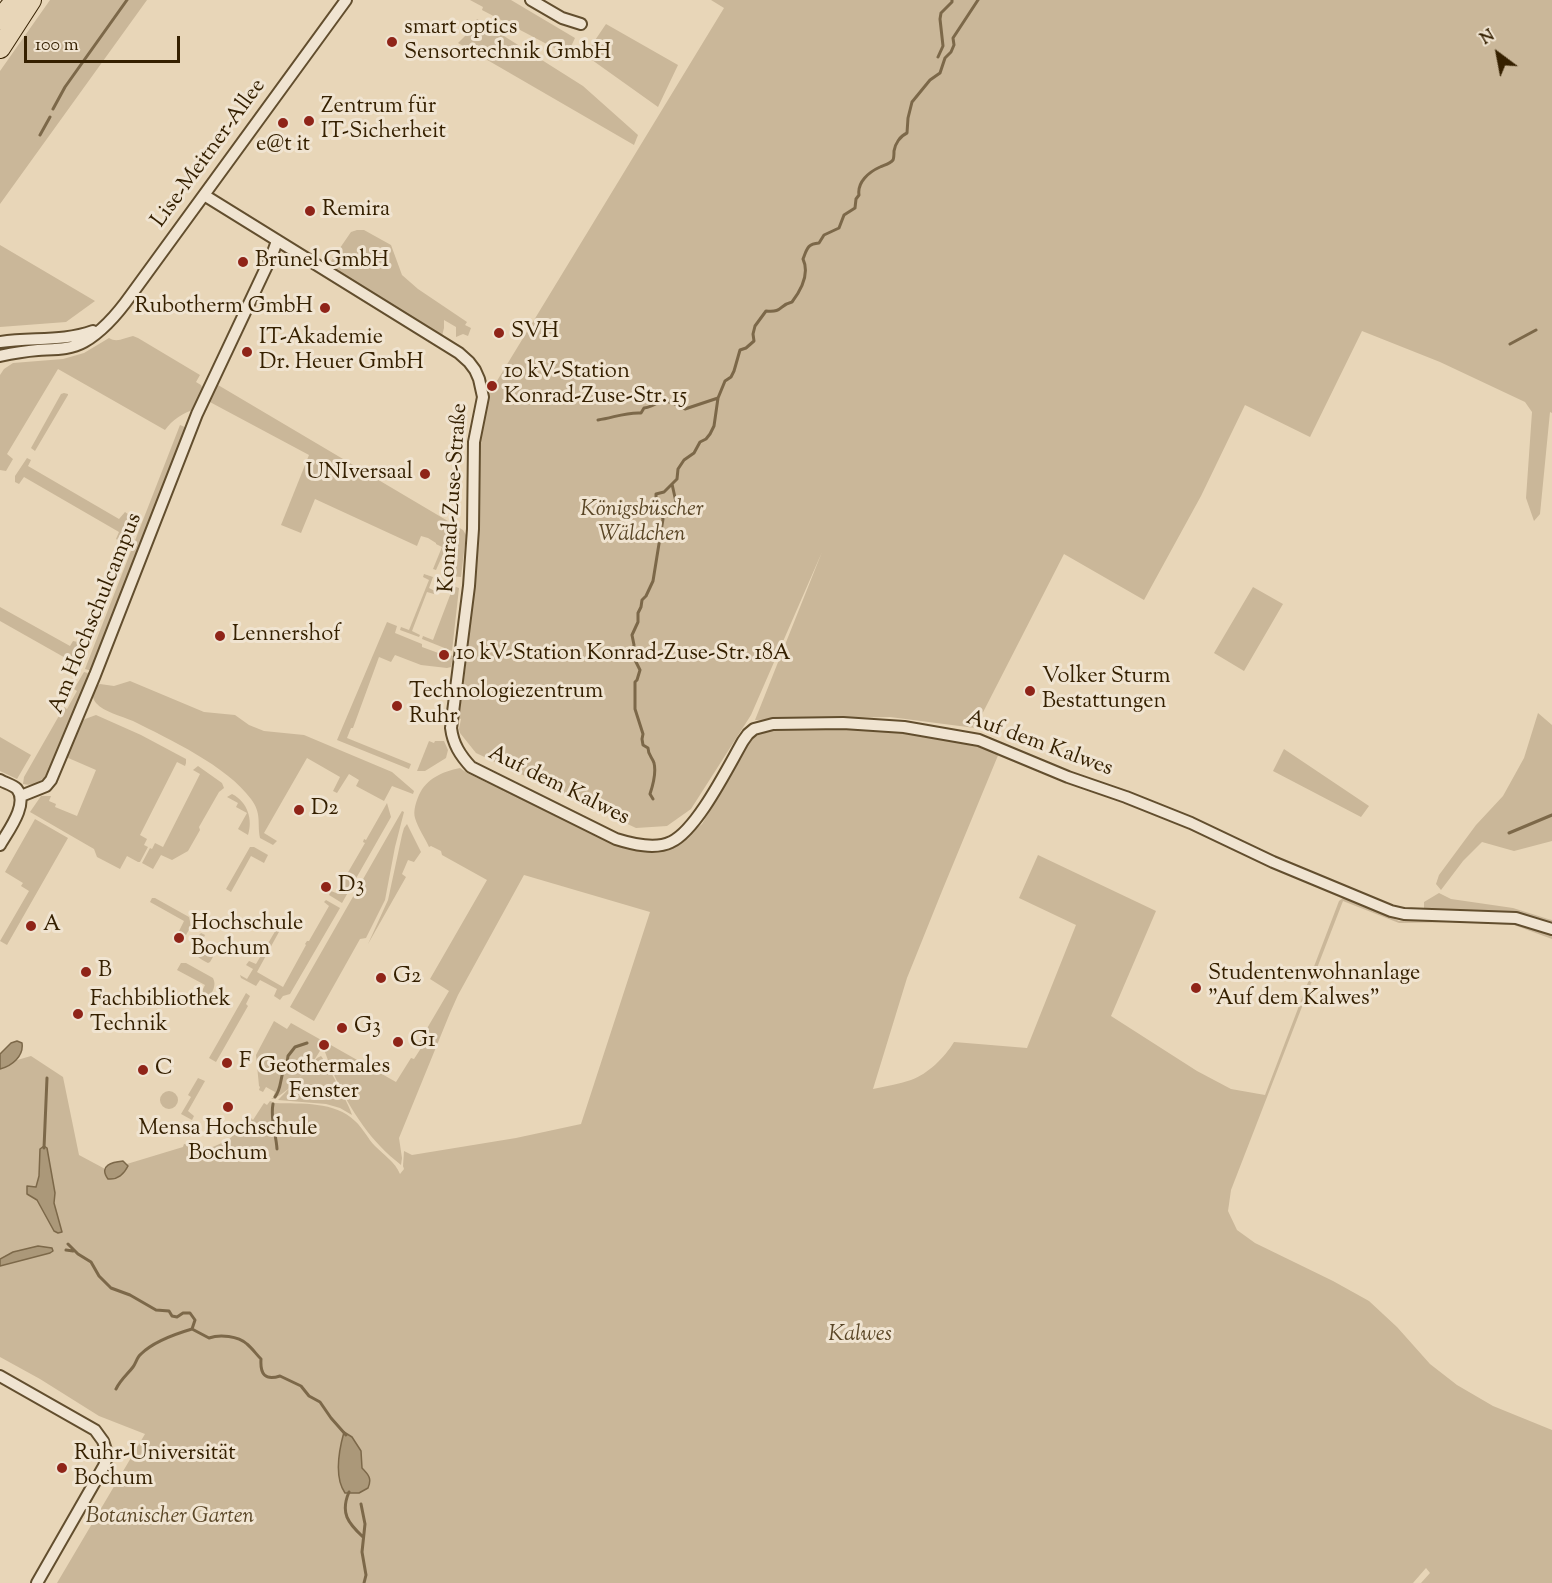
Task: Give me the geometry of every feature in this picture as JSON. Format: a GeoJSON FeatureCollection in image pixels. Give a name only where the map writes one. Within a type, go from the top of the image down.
{"type":"FeatureCollection","features":[{"type":"Feature","properties":{"kind":"highway"},"geometry":{"type":"LineString","coordinates":[[0,19],[16,0]]}},
{"type":"Feature","properties":{"kind":"highway"},"geometry":{"type":"LineString","coordinates":[[0,48],[31,0]]}},
{"type":"Feature","properties":{"kind":"street","name":"Lise-Meitner-Allee"},"geometry":{"type":"LineString","coordinates":[[0,356],[70,347],[84,342],[102,328],[123,306],[346,0]]}},
{"type":"Feature","properties":{"kind":"street"},"geometry":{"type":"LineString","coordinates":[[531,0],[562,18],[581,24]]}},
{"type":"Feature","properties":{"kind":"street","name":"Konrad-Zuse-Straße"},"geometry":{"type":"LineString","coordinates":[[204,195],[459,353],[469,362],[479,379],[483,397],[474,442],[473,530],[469,586],[452,728],[456,746],[462,757]]}},
{"type":"Feature","properties":{"kind":"street","name":"Am Hochschulcampus"},"geometry":{"type":"LineString","coordinates":[[21,796],[46,786],[51,780],[95,675],[197,414],[277,241]]}},
{"type":"Feature","properties":{"kind":"street","name":"Lise-Meitner-Allee"},"geometry":{"type":"LineString","coordinates":[[0,342],[19,339],[60,339],[80,336],[102,328]]}},
{"type":"Feature","properties":{"kind":"street","name":"Auf dem Kalwes"},"geometry":{"type":"LineString","coordinates":[[462,757],[471,767],[616,839],[655,846],[670,843],[684,832],[704,807],[743,741],[754,729],[773,724],[843,723],[939,732],[979,740],[1068,777],[1126,797],[1191,823],[1273,862],[1391,911],[1404,914],[1516,918],[1552,929]]}},
{"type":"Feature","properties":{"kind":"street"},"geometry":{"type":"LineString","coordinates":[[0,780],[14,787],[21,796],[19,811],[0,845]]}},
{"type":"Feature","properties":{"kind":"street"},"geometry":{"type":"LineString","coordinates":[[0,1376],[91,1427],[103,1441],[107,1457],[37,1583]]}},
{"type":"Feature","properties":{"kind":"green space"},"geometry":{"type":"Polygon","coordinates":[[[50,0],[147,0],[0,204],[0,71],[50,0]]]}},
{"type":"Feature","properties":{"kind":"green space"},"geometry":{"type":"Polygon","coordinates":[[[470,0],[511,0],[575,38],[568,53],[562,52],[482,10],[483,7],[470,0]]]}},
{"type":"Feature","properties":{"kind":"green space","name":"Königsbüscher Wäldchen"},"geometry":{"type":"Polygon","coordinates":[[[711,0],[1552,0],[1552,413],[1550,412],[1540,514],[1534,521],[1526,498],[1532,412],[1525,402],[1440,362],[1362,331],[1310,437],[1245,405],[1201,496],[1144,600],[1064,554],[975,728],[890,717],[755,720],[822,552],[751,715],[691,809],[667,826],[636,828],[476,753],[460,733],[461,719],[459,718],[476,557],[479,447],[489,394],[724,8],[711,0]]]}},
{"type":"Feature","properties":{"kind":"green space"},"geometry":{"type":"Polygon","coordinates":[[[477,19],[583,86],[638,135],[634,145],[458,43],[477,19]]]}},
{"type":"Feature","properties":{"kind":"green space"},"geometry":{"type":"Polygon","coordinates":[[[606,24],[678,65],[658,107],[585,55],[606,24]]]}},
{"type":"Feature","properties":{"kind":"green space"},"geometry":{"type":"Polygon","coordinates":[[[364,230],[391,245],[402,275],[418,289],[467,322],[465,325],[471,328],[468,336],[463,334],[456,337],[456,327],[444,320],[442,336],[334,269],[331,261],[351,232],[364,230]]]}},
{"type":"Feature","properties":{"kind":"green space"},"geometry":{"type":"Polygon","coordinates":[[[0,245],[95,301],[66,322],[0,327],[0,245]]]}},
{"type":"Feature","properties":{"kind":"green space"},"geometry":{"type":"Polygon","coordinates":[[[133,336],[200,375],[196,382],[203,390],[195,409],[178,417],[165,430],[58,369],[7,454],[13,459],[6,471],[0,470],[0,375],[4,369],[13,363],[63,359],[84,353],[109,338],[118,340],[133,336]]]}},
{"type":"Feature","properties":{"kind":"green space"},"geometry":{"type":"Polygon","coordinates":[[[216,385],[463,530],[466,535],[461,577],[451,576],[458,558],[444,552],[436,570],[433,569],[442,547],[428,538],[421,536],[417,546],[315,499],[301,533],[281,525],[309,455],[208,401],[216,385]]]}},
{"type":"Feature","properties":{"kind":"green space"},"geometry":{"type":"Polygon","coordinates":[[[61,394],[68,395],[35,451],[31,448],[61,394]]]}},
{"type":"Feature","properties":{"kind":"green space"},"geometry":{"type":"Polygon","coordinates":[[[180,425],[187,428],[92,671],[85,669],[180,425]]]}},
{"type":"Feature","properties":{"kind":"green space"},"geometry":{"type":"Polygon","coordinates":[[[27,458],[31,460],[28,466],[119,519],[125,512],[132,517],[120,541],[116,539],[119,532],[24,477],[19,484],[15,482],[15,476],[27,458]]]}},
{"type":"Feature","properties":{"kind":"green space"},"geometry":{"type":"Polygon","coordinates":[[[424,574],[433,577],[429,588],[435,591],[434,594],[427,592],[412,631],[420,635],[419,637],[400,630],[401,627],[409,630],[429,580],[423,577],[424,574]]]}},
{"type":"Feature","properties":{"kind":"green space"},"geometry":{"type":"Polygon","coordinates":[[[448,584],[459,588],[452,651],[422,639],[423,636],[433,640],[452,590],[447,588],[448,584]]]}},
{"type":"Feature","properties":{"kind":"green space"},"geometry":{"type":"Polygon","coordinates":[[[1253,587],[1283,604],[1244,671],[1214,653],[1253,587]]]}},
{"type":"Feature","properties":{"kind":"green space"},"geometry":{"type":"Polygon","coordinates":[[[0,607],[70,646],[73,641],[78,642],[79,646],[71,666],[66,667],[69,660],[0,621],[0,607]]]}},
{"type":"Feature","properties":{"kind":"green space"},"geometry":{"type":"Polygon","coordinates":[[[387,622],[397,626],[395,633],[441,654],[440,658],[445,660],[447,654],[453,656],[451,667],[447,668],[421,665],[395,655],[391,662],[379,657],[353,728],[347,738],[411,764],[409,769],[337,740],[387,622]]]}},
{"type":"Feature","properties":{"kind":"green space"},"geometry":{"type":"Polygon","coordinates":[[[84,672],[91,674],[48,775],[34,784],[23,784],[24,777],[64,707],[67,709],[77,691],[74,689],[84,672]]]}},
{"type":"Feature","properties":{"kind":"green space"},"geometry":{"type":"Polygon","coordinates":[[[130,681],[204,712],[235,715],[249,725],[264,731],[304,735],[392,772],[414,791],[413,794],[392,786],[384,801],[356,786],[359,780],[349,774],[337,793],[333,791],[340,777],[307,758],[264,833],[277,841],[273,845],[260,838],[258,814],[254,804],[228,775],[180,745],[99,706],[93,698],[93,692],[100,684],[114,686],[130,681]]]}},
{"type":"Feature","properties":{"kind":"green space"},"geometry":{"type":"Polygon","coordinates":[[[1538,713],[1552,725],[1552,841],[1514,851],[1482,842],[1463,861],[1441,890],[1436,884],[1439,875],[1476,825],[1503,796],[1524,758],[1538,713]]]}},
{"type":"Feature","properties":{"kind":"green space"},"geometry":{"type":"Polygon","coordinates":[[[96,715],[186,759],[185,766],[177,762],[140,835],[147,839],[144,845],[148,847],[140,862],[127,856],[120,869],[97,857],[94,849],[30,812],[41,796],[51,796],[49,801],[56,804],[55,807],[77,816],[96,770],[66,757],[79,724],[96,715]]]}},
{"type":"Feature","properties":{"kind":"green space","name":"Kalwes"},"geometry":{"type":"Polygon","coordinates":[[[771,726],[852,727],[906,731],[982,746],[999,753],[907,978],[873,1089],[924,1074],[941,1059],[954,1042],[1027,1048],[1076,925],[1019,898],[1038,855],[1156,911],[1111,1016],[1197,1071],[1231,1089],[1265,1095],[1339,901],[1343,898],[1347,897],[1399,921],[1418,919],[1516,923],[1552,934],[1552,939],[1514,925],[1460,922],[1399,923],[1343,901],[1231,1190],[1228,1211],[1237,1230],[1255,1243],[1369,1301],[1397,1327],[1430,1364],[1457,1385],[1493,1406],[1552,1430],[1552,1583],[1421,1583],[1430,1573],[1426,1568],[1413,1583],[57,1583],[145,1434],[99,1416],[0,1357],[0,1065],[31,1056],[63,1077],[79,1155],[107,1170],[183,1147],[184,1144],[205,1147],[206,1150],[225,1143],[238,1131],[240,1132],[251,1118],[253,1120],[264,1103],[267,1105],[270,1101],[328,1107],[347,1115],[358,1124],[400,1174],[404,1169],[404,1151],[412,1155],[516,1138],[581,1124],[650,912],[524,875],[450,1013],[399,1138],[401,1165],[371,1136],[355,1114],[335,1077],[325,1052],[329,1044],[396,1082],[411,1058],[414,1059],[423,1045],[419,1042],[449,991],[430,979],[487,880],[442,855],[441,851],[429,847],[414,815],[419,795],[426,784],[436,777],[460,768],[625,848],[649,851],[674,847],[702,824],[756,732],[771,726]]]}},
{"type":"Feature","properties":{"kind":"green space"},"geometry":{"type":"Polygon","coordinates":[[[0,737],[31,755],[17,779],[0,771],[0,737]]]}},
{"type":"Feature","properties":{"kind":"green space"},"geometry":{"type":"Polygon","coordinates":[[[429,741],[434,743],[444,741],[448,750],[446,758],[425,771],[417,771],[429,741]]]}},
{"type":"Feature","properties":{"kind":"green space"},"geometry":{"type":"Polygon","coordinates":[[[1284,749],[1369,806],[1361,817],[1273,771],[1284,749]]]}},
{"type":"Feature","properties":{"kind":"green space"},"geometry":{"type":"Polygon","coordinates":[[[198,766],[222,783],[224,788],[219,792],[199,827],[200,830],[188,851],[172,860],[161,855],[153,869],[142,863],[155,843],[163,847],[200,774],[193,770],[198,766]]]}},
{"type":"Feature","properties":{"kind":"green space"},"geometry":{"type":"Polygon","coordinates":[[[232,794],[242,802],[248,812],[250,823],[248,835],[238,829],[247,813],[236,807],[238,803],[227,797],[232,794]]]}},
{"type":"Feature","properties":{"kind":"green space"},"geometry":{"type":"Polygon","coordinates":[[[387,803],[391,817],[342,903],[329,895],[331,891],[336,893],[365,843],[364,839],[366,840],[387,803]]]}},
{"type":"Feature","properties":{"kind":"green space"},"geometry":{"type":"Polygon","coordinates":[[[402,811],[404,812],[385,900],[366,938],[360,939],[314,1021],[290,1007],[402,811]]]}},
{"type":"Feature","properties":{"kind":"green space"},"geometry":{"type":"Polygon","coordinates":[[[35,819],[68,838],[7,945],[0,941],[29,891],[21,886],[23,883],[5,872],[35,819]]]}},
{"type":"Feature","properties":{"kind":"green space"},"geometry":{"type":"Polygon","coordinates":[[[407,824],[421,852],[414,862],[408,860],[402,874],[406,877],[368,944],[388,900],[402,835],[407,824]]]}},
{"type":"Feature","properties":{"kind":"green space"},"geometry":{"type":"Polygon","coordinates":[[[250,847],[268,855],[264,863],[251,856],[231,892],[226,889],[250,847]]]}},
{"type":"Feature","properties":{"kind":"green space"},"geometry":{"type":"Polygon","coordinates":[[[1439,893],[1451,899],[1513,908],[1552,920],[1552,924],[1424,910],[1424,902],[1439,893]]]}},
{"type":"Feature","properties":{"kind":"green space"},"geometry":{"type":"Polygon","coordinates":[[[152,898],[189,917],[191,926],[186,935],[179,931],[184,921],[150,902],[152,898]]]}},
{"type":"Feature","properties":{"kind":"green space"},"geometry":{"type":"Polygon","coordinates":[[[326,900],[340,908],[290,994],[283,996],[280,1000],[274,996],[277,989],[260,980],[256,986],[241,978],[240,975],[247,979],[253,969],[246,965],[249,961],[256,964],[277,928],[280,930],[257,972],[283,987],[305,944],[329,906],[324,902],[326,900]]]}},
{"type":"Feature","properties":{"kind":"green space"},"geometry":{"type":"Polygon","coordinates":[[[201,933],[205,935],[202,941],[217,950],[208,963],[198,957],[193,950],[194,942],[201,933]]]}},
{"type":"Feature","properties":{"kind":"green space"},"geometry":{"type":"Polygon","coordinates":[[[181,963],[186,963],[213,978],[214,986],[208,999],[200,995],[205,985],[177,970],[181,963]]]}},
{"type":"Feature","properties":{"kind":"green space"},"geometry":{"type":"Polygon","coordinates":[[[246,993],[250,996],[246,1004],[248,1006],[216,1062],[209,1058],[246,993]]]}},
{"type":"Feature","properties":{"kind":"green space"},"geometry":{"type":"Polygon","coordinates":[[[274,1021],[287,1029],[291,1023],[323,1041],[318,1054],[301,1077],[287,1090],[271,1099],[275,1092],[266,1087],[263,1092],[259,1090],[256,1055],[274,1021]]]}},
{"type":"Feature","properties":{"kind":"green space"},"geometry":{"type":"Polygon","coordinates":[[[321,1056],[352,1115],[326,1104],[278,1100],[321,1056]]]}},
{"type":"Feature","properties":{"kind":"green space"},"geometry":{"type":"Polygon","coordinates":[[[198,1078],[205,1081],[188,1111],[194,1116],[192,1120],[181,1114],[198,1078]]]}},
{"type":"Feature","properties":{"kind":"green space"},"geometry":{"type":"Polygon","coordinates":[[[165,1091],[173,1091],[178,1096],[176,1107],[165,1109],[160,1104],[160,1096],[165,1091]]]}},
{"type":"Feature","properties":{"kind":"shaded area"},"geometry":{"type":"Polygon","coordinates":[[[17,1041],[22,1043],[19,1056],[9,1066],[0,1069],[0,1054],[11,1043],[17,1041]]]}},
{"type":"Feature","properties":{"kind":"shaded area"},"geometry":{"type":"Polygon","coordinates":[[[44,1146],[47,1148],[55,1193],[54,1203],[62,1232],[58,1233],[54,1231],[37,1200],[27,1194],[27,1186],[36,1187],[39,1176],[40,1149],[44,1146]]]}},
{"type":"Feature","properties":{"kind":"shaded area"},"geometry":{"type":"Polygon","coordinates":[[[123,1161],[128,1166],[125,1172],[118,1177],[108,1179],[105,1174],[106,1167],[111,1163],[123,1161]]]}},
{"type":"Feature","properties":{"kind":"shaded area"},"geometry":{"type":"Polygon","coordinates":[[[38,1246],[52,1248],[53,1251],[0,1266],[0,1259],[13,1252],[38,1246]]]}},
{"type":"Feature","properties":{"kind":"shaded area"},"geometry":{"type":"Polygon","coordinates":[[[344,1432],[352,1437],[361,1451],[362,1468],[370,1480],[368,1488],[359,1493],[345,1493],[340,1479],[339,1455],[344,1432]]]}},
{"type":"Feature","properties":{"kind":"waterway"},"geometry":{"type":"LineString","coordinates":[[53,109],[65,87],[127,0]]}},
{"type":"Feature","properties":{"kind":"waterway"},"geometry":{"type":"LineString","coordinates":[[938,57],[943,46],[941,13],[952,0]]}},
{"type":"Feature","properties":{"kind":"waterway"},"geometry":{"type":"LineString","coordinates":[[653,799],[650,794],[654,778],[654,763],[648,748],[643,745],[643,734],[635,709],[635,682],[640,670],[632,654],[634,645],[632,635],[638,622],[642,600],[653,581],[663,519],[656,494],[664,492],[677,479],[678,469],[684,460],[694,453],[700,442],[710,434],[714,426],[718,398],[725,381],[734,371],[740,350],[754,341],[755,326],[766,311],[778,310],[792,302],[804,282],[806,270],[803,259],[808,248],[819,243],[824,235],[839,228],[844,215],[855,208],[860,186],[865,178],[893,160],[897,143],[907,133],[912,102],[930,80],[940,73],[945,58],[954,45],[953,38],[978,0]]}},
{"type":"Feature","properties":{"kind":"waterway"},"geometry":{"type":"LineString","coordinates":[[40,135],[50,117]]}},
{"type":"Feature","properties":{"kind":"waterway"},"geometry":{"type":"LineString","coordinates":[[1510,344],[1536,330]]}},
{"type":"Feature","properties":{"kind":"waterway"},"geometry":{"type":"LineString","coordinates":[[598,420],[641,413],[644,408],[662,401],[685,409],[718,398]]}},
{"type":"Feature","properties":{"kind":"waterway"},"geometry":{"type":"LineString","coordinates":[[672,484],[678,506]]}},
{"type":"Feature","properties":{"kind":"waterway"},"geometry":{"type":"LineString","coordinates":[[1509,833],[1552,815]]}},
{"type":"Feature","properties":{"kind":"waterway"},"geometry":{"type":"LineString","coordinates":[[275,1097],[288,1056],[295,1047],[307,1043]]}},
{"type":"Feature","properties":{"kind":"waterway"},"geometry":{"type":"LineString","coordinates":[[44,1148],[47,1078]]}},
{"type":"Feature","properties":{"kind":"waterway"},"geometry":{"type":"LineString","coordinates":[[273,1104],[277,1149]]}},
{"type":"Feature","properties":{"kind":"waterway"},"geometry":{"type":"LineString","coordinates":[[68,1244],[91,1262],[99,1276],[111,1288],[130,1295],[156,1310],[169,1311],[172,1316],[177,1317],[183,1313],[190,1313],[195,1320],[192,1329],[209,1338],[229,1336],[243,1341],[261,1359],[261,1369],[264,1375],[271,1378],[280,1376],[301,1386],[309,1396],[320,1402],[346,1435]]}},
{"type":"Feature","properties":{"kind":"waterway"},"geometry":{"type":"LineString","coordinates":[[66,1250],[73,1251]]}},
{"type":"Feature","properties":{"kind":"waterway"},"geometry":{"type":"LineString","coordinates":[[116,1389],[146,1349],[165,1338],[192,1329]]}},
{"type":"Feature","properties":{"kind":"waterway"},"geometry":{"type":"LineString","coordinates":[[349,1492],[345,1506],[347,1517],[363,1537]]}},
{"type":"Feature","properties":{"kind":"waterway"},"geometry":{"type":"LineString","coordinates":[[361,1504],[365,1524],[362,1552],[366,1575],[364,1583]]}},
{"type":"Feature","properties":{"kind":"place","name":"smart optics Sensortechnik GmbH"},"geometry":{"type":"Point","coordinates":[392,42]}},
{"type":"Feature","properties":{"kind":"place","name":"Zentrum für IT-Sicherheit"},"geometry":{"type":"Point","coordinates":[309,121]}},
{"type":"Feature","properties":{"kind":"place","name":"e@t it"},"geometry":{"type":"Point","coordinates":[283,123]}},
{"type":"Feature","properties":{"kind":"place","name":"Remira"},"geometry":{"type":"Point","coordinates":[310,211]}},
{"type":"Feature","properties":{"kind":"place","name":"Brunel GmbH"},"geometry":{"type":"Point","coordinates":[243,262]}},
{"type":"Feature","properties":{"kind":"place","name":"Rubotherm GmbH"},"geometry":{"type":"Point","coordinates":[325,308]}},
{"type":"Feature","properties":{"kind":"place","name":"SVH"},"geometry":{"type":"Point","coordinates":[499,333]}},
{"type":"Feature","properties":{"kind":"place","name":"IT-Akademie Dr. Heuer GmbH"},"geometry":{"type":"Point","coordinates":[247,352]}},
{"type":"Feature","properties":{"kind":"place","name":"10 kV-Station Konrad-Zuse-Str. 15"},"geometry":{"type":"Point","coordinates":[492,386]}},
{"type":"Feature","properties":{"kind":"place","name":"UNIversaal"},"geometry":{"type":"Point","coordinates":[425,474]}},
{"type":"Feature","properties":{"kind":"place","name":"Lennershof"},"geometry":{"type":"Point","coordinates":[220,636]}},
{"type":"Feature","properties":{"kind":"place","name":"10 kV-Station Konrad-Zuse-Str. 18A"},"geometry":{"type":"Point","coordinates":[444,655]}},
{"type":"Feature","properties":{"kind":"place","name":"Volker Sturm Bestattungen"},"geometry":{"type":"Point","coordinates":[1030,691]}},
{"type":"Feature","properties":{"kind":"place","name":"Technologiezentrum Ruhr"},"geometry":{"type":"Point","coordinates":[397,706]}},
{"type":"Feature","properties":{"kind":"place","name":"D2"},"geometry":{"type":"Point","coordinates":[299,810]}},
{"type":"Feature","properties":{"kind":"place","name":"D3"},"geometry":{"type":"Point","coordinates":[326,887]}},
{"type":"Feature","properties":{"kind":"place","name":"A"},"geometry":{"type":"Point","coordinates":[31,926]}},
{"type":"Feature","properties":{"kind":"place","name":"Hochschule Bochum"},"geometry":{"type":"Point","coordinates":[179,938]}},
{"type":"Feature","properties":{"kind":"place","name":"B"},"geometry":{"type":"Point","coordinates":[86,972]}},
{"type":"Feature","properties":{"kind":"place","name":"G2"},"geometry":{"type":"Point","coordinates":[381,978]}},
{"type":"Feature","properties":{"kind":"place","name":"Studentenwohnanlage \"Auf dem Kalwes\""},"geometry":{"type":"Point","coordinates":[1196,988]}},
{"type":"Feature","properties":{"kind":"place","name":"Fachbibliothek Technik"},"geometry":{"type":"Point","coordinates":[78,1014]}},
{"type":"Feature","properties":{"kind":"place","name":"G3"},"geometry":{"type":"Point","coordinates":[342,1028]}},
{"type":"Feature","properties":{"kind":"place","name":"G1"},"geometry":{"type":"Point","coordinates":[398,1042]}},
{"type":"Feature","properties":{"kind":"place","name":"Geothermales Fenster"},"geometry":{"type":"Point","coordinates":[324,1045]}},
{"type":"Feature","properties":{"kind":"place","name":"F"},"geometry":{"type":"Point","coordinates":[227,1063]}},
{"type":"Feature","properties":{"kind":"place","name":"C"},"geometry":{"type":"Point","coordinates":[143,1070]}},
{"type":"Feature","properties":{"kind":"place","name":"Mensa Hochschule Bochum"},"geometry":{"type":"Point","coordinates":[228,1107]}},
{"type":"Feature","properties":{"kind":"place","name":"Ruhr-Universität Bochum"},"geometry":{"type":"Point","coordinates":[62,1468]}},
{"type":"Feature","properties":{"kind":"park label","name":"Botanischer Garten"},"geometry":{"type":"Point","coordinates":[170,1518]}}]}
